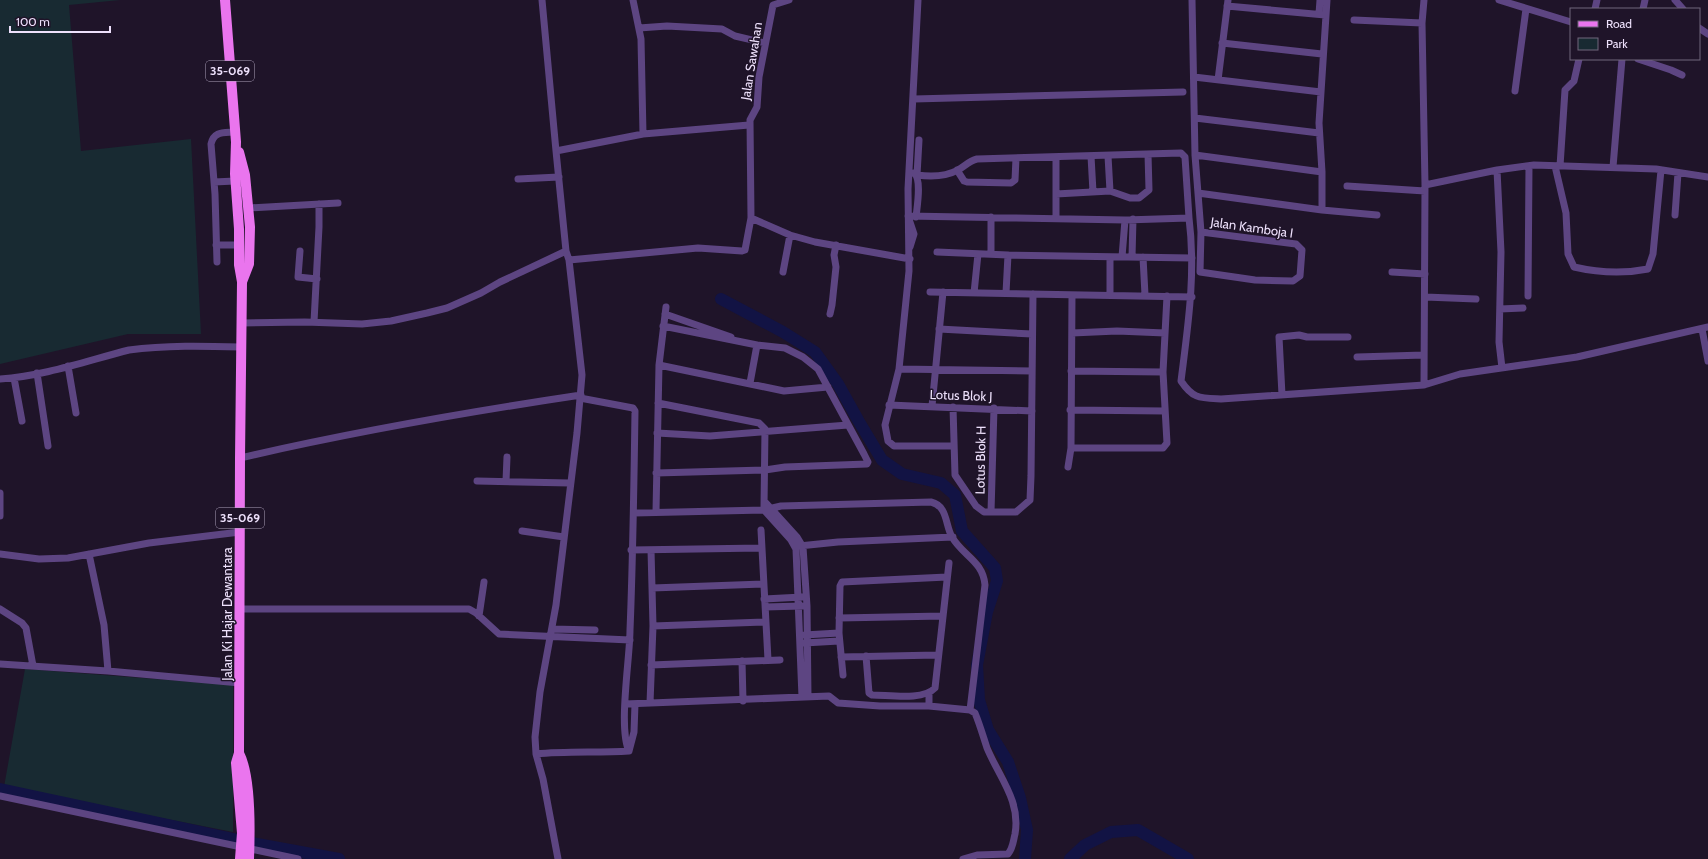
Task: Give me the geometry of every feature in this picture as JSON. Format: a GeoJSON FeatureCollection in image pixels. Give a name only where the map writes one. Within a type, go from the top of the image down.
{"type":"FeatureCollection","features":[{"type":"Feature","properties":{"kind":"main road","name":"Jalan Ki Hajar Dewantara"},"geometry":{"type":"LineString","coordinates":[[224,0],[232,136],[232,181],[239,229],[236,245],[242,282],[240,683],[239,753],[236,763],[246,845]]}},
{"type":"Feature","properties":{"kind":"main road","name":"Jalan Ki Hajar Dewantara"},"geometry":{"type":"LineString","coordinates":[[232,136],[245,176],[249,210],[249,264],[242,282]]}},
{"type":"Feature","properties":{"kind":"main road","name":"35-069"},"geometry":{"type":"LineString","coordinates":[[240,859],[246,845]]}},
{"type":"Feature","properties":{"kind":"street"},"geometry":{"type":"LineString","coordinates":[[542,0],[566,251],[569,260],[582,375],[564,537],[536,729],[536,754],[543,779],[558,859]]}},
{"type":"Feature","properties":{"kind":"street"},"geometry":{"type":"LineString","coordinates":[[633,0],[639,28],[642,134]]}},
{"type":"Feature","properties":{"kind":"street","name":"Jalan Sawahan"},"geometry":{"type":"LineString","coordinates":[[569,260],[698,248],[745,250],[751,218],[750,120],[756,107],[765,43],[773,5],[789,0]]}},
{"type":"Feature","properties":{"kind":"street"},"geometry":{"type":"LineString","coordinates":[[918,0],[914,99],[909,169],[908,217],[914,234],[909,249],[910,259],[899,369],[889,404],[885,430],[888,441],[894,446],[954,446]]}},
{"type":"Feature","properties":{"kind":"street"},"geometry":{"type":"LineString","coordinates":[[1192,0],[1195,155],[1201,232]]}},
{"type":"Feature","properties":{"kind":"street"},"geometry":{"type":"LineString","coordinates":[[1320,0],[1322,15],[1322,54],[1319,133],[1322,172],[1322,210]]}},
{"type":"Feature","properties":{"kind":"street"},"geometry":{"type":"LineString","coordinates":[[1322,15],[1327,0]]}},
{"type":"Feature","properties":{"kind":"street"},"geometry":{"type":"LineString","coordinates":[[1424,0],[1422,23],[1425,188],[1424,385]]}},
{"type":"Feature","properties":{"kind":"street"},"geometry":{"type":"LineString","coordinates":[[1498,0],[1570,22]]}},
{"type":"Feature","properties":{"kind":"street"},"geometry":{"type":"LineString","coordinates":[[1675,0],[1682,8]]}},
{"type":"Feature","properties":{"kind":"street"},"geometry":{"type":"LineString","coordinates":[[1218,80],[1227,3],[1322,15]]}},
{"type":"Feature","properties":{"kind":"street"},"geometry":{"type":"LineString","coordinates":[[1515,91],[1526,9]]}},
{"type":"Feature","properties":{"kind":"street"},"geometry":{"type":"LineString","coordinates":[[1354,20],[1422,23]]}},
{"type":"Feature","properties":{"kind":"street"},"geometry":{"type":"LineString","coordinates":[[639,28],[667,26],[722,28],[765,43]]}},
{"type":"Feature","properties":{"kind":"street"},"geometry":{"type":"LineString","coordinates":[[1222,43],[1322,54]]}},
{"type":"Feature","properties":{"kind":"street"},"geometry":{"type":"LineString","coordinates":[[1579,60],[1574,81],[1565,90],[1557,166],[1566,213],[1568,254],[1574,267],[1592,271],[1618,273],[1648,269],[1653,254],[1661,170]]}},
{"type":"Feature","properties":{"kind":"street"},"geometry":{"type":"LineString","coordinates":[[1613,166],[1622,60]]}},
{"type":"Feature","properties":{"kind":"street"},"geometry":{"type":"LineString","coordinates":[[1648,60],[1682,75]]}},
{"type":"Feature","properties":{"kind":"street"},"geometry":{"type":"LineString","coordinates":[[1194,77],[1321,92]]}},
{"type":"Feature","properties":{"kind":"street"},"geometry":{"type":"LineString","coordinates":[[914,99],[1182,92]]}},
{"type":"Feature","properties":{"kind":"street"},"geometry":{"type":"LineString","coordinates":[[1194,118],[1319,133]]}},
{"type":"Feature","properties":{"kind":"street"},"geometry":{"type":"LineString","coordinates":[[556,151],[642,134],[750,120]]}},
{"type":"Feature","properties":{"kind":"street"},"geometry":{"type":"LineString","coordinates":[[217,262],[220,245],[217,182],[211,144],[213,137],[216,134],[232,136]]}},
{"type":"Feature","properties":{"kind":"street"},"geometry":{"type":"LineString","coordinates":[[916,217],[919,140]]}},
{"type":"Feature","properties":{"kind":"street"},"geometry":{"type":"LineString","coordinates":[[909,169],[917,175],[943,176],[957,170],[970,161],[977,159],[1181,153],[1185,157],[1188,218],[1192,258],[1192,297],[1181,381],[1189,392],[1199,398],[1221,399],[1424,385],[1460,374],[1584,355],[1705,328],[1708,361]]}},
{"type":"Feature","properties":{"kind":"street"},"geometry":{"type":"LineString","coordinates":[[1056,194],[1110,191],[1130,198],[1139,198],[1149,190],[1148,154]]}},
{"type":"Feature","properties":{"kind":"street"},"geometry":{"type":"LineString","coordinates":[[1195,155],[1322,172]]}},
{"type":"Feature","properties":{"kind":"street"},"geometry":{"type":"LineString","coordinates":[[1091,156],[1093,192]]}},
{"type":"Feature","properties":{"kind":"street"},"geometry":{"type":"LineString","coordinates":[[1108,156],[1110,191]]}},
{"type":"Feature","properties":{"kind":"street"},"geometry":{"type":"LineString","coordinates":[[1056,157],[1056,218]]}},
{"type":"Feature","properties":{"kind":"street"},"geometry":{"type":"LineString","coordinates":[[957,170],[964,181],[967,182],[1011,183],[1015,180],[1016,158]]}},
{"type":"Feature","properties":{"kind":"street"},"geometry":{"type":"LineString","coordinates":[[1347,186],[1425,188],[1497,170],[1529,166],[1613,166],[1661,170],[1708,177]]}},
{"type":"Feature","properties":{"kind":"street"},"geometry":{"type":"LineString","coordinates":[[1528,296],[1529,166]]}},
{"type":"Feature","properties":{"kind":"street"},"geometry":{"type":"LineString","coordinates":[[1497,170],[1501,252],[1500,342],[1502,368]]}},
{"type":"Feature","properties":{"kind":"street"},"geometry":{"type":"LineString","coordinates":[[1675,215],[1678,173]]}},
{"type":"Feature","properties":{"kind":"street"},"geometry":{"type":"LineString","coordinates":[[518,179],[559,177]]}},
{"type":"Feature","properties":{"kind":"street"},"geometry":{"type":"LineString","coordinates":[[217,182],[232,181]]}},
{"type":"Feature","properties":{"kind":"street"},"geometry":{"type":"LineString","coordinates":[[1198,193],[1322,210],[1377,215]]}},
{"type":"Feature","properties":{"kind":"street"},"geometry":{"type":"LineString","coordinates":[[249,210],[319,206],[338,203]]}},
{"type":"Feature","properties":{"kind":"street"},"geometry":{"type":"LineString","coordinates":[[314,322],[319,206]]}},
{"type":"Feature","properties":{"kind":"street"},"geometry":{"type":"LineString","coordinates":[[908,217],[1125,220],[1188,218]]}},
{"type":"Feature","properties":{"kind":"street"},"geometry":{"type":"LineString","coordinates":[[991,217],[991,254]]}},
{"type":"Feature","properties":{"kind":"street"},"geometry":{"type":"LineString","coordinates":[[751,218],[786,233],[836,246],[910,259]]}},
{"type":"Feature","properties":{"kind":"street"},"geometry":{"type":"LineString","coordinates":[[1132,257],[1133,219]]}},
{"type":"Feature","properties":{"kind":"street"},"geometry":{"type":"LineString","coordinates":[[1122,256],[1125,220]]}},
{"type":"Feature","properties":{"kind":"street","name":"Jalan Kamboja I"},"geometry":{"type":"LineString","coordinates":[[1201,232],[1296,244],[1302,250],[1300,276],[1292,281],[1254,280],[1200,272],[1201,232]]}},
{"type":"Feature","properties":{"kind":"street"},"geometry":{"type":"LineString","coordinates":[[783,272],[786,233]]}},
{"type":"Feature","properties":{"kind":"street"},"geometry":{"type":"LineString","coordinates":[[220,245],[236,245]]}},
{"type":"Feature","properties":{"kind":"street"},"geometry":{"type":"LineString","coordinates":[[830,314],[836,267],[834,255],[836,246]]}},
{"type":"Feature","properties":{"kind":"street"},"geometry":{"type":"LineString","coordinates":[[300,251],[298,277],[317,279]]}},
{"type":"Feature","properties":{"kind":"street"},"geometry":{"type":"LineString","coordinates":[[241,323],[314,322],[362,324],[391,321],[447,308],[566,251]]}},
{"type":"Feature","properties":{"kind":"street"},"geometry":{"type":"LineString","coordinates":[[937,252],[1008,255],[1192,258]]}},
{"type":"Feature","properties":{"kind":"street"},"geometry":{"type":"LineString","coordinates":[[974,293],[978,254]]}},
{"type":"Feature","properties":{"kind":"street"},"geometry":{"type":"LineString","coordinates":[[1006,293],[1008,255]]}},
{"type":"Feature","properties":{"kind":"street"},"geometry":{"type":"LineString","coordinates":[[1110,256],[1110,295]]}},
{"type":"Feature","properties":{"kind":"street"},"geometry":{"type":"LineString","coordinates":[[1143,257],[1145,295]]}},
{"type":"Feature","properties":{"kind":"street"},"geometry":{"type":"LineString","coordinates":[[1392,272],[1425,274]]}},
{"type":"Feature","properties":{"kind":"street"},"geometry":{"type":"LineString","coordinates":[[930,292],[1192,297]]}},
{"type":"Feature","properties":{"kind":"street"},"geometry":{"type":"LineString","coordinates":[[932,406],[943,292]]}},
{"type":"Feature","properties":{"kind":"street"},"geometry":{"type":"LineString","coordinates":[[953,407],[955,475],[976,506],[984,512],[1016,512],[1030,500],[1033,294]]}},
{"type":"Feature","properties":{"kind":"street"},"geometry":{"type":"LineString","coordinates":[[1068,466],[1071,448],[1070,410],[1072,294]]}},
{"type":"Feature","properties":{"kind":"street"},"geometry":{"type":"LineString","coordinates":[[1071,448],[1163,448],[1168,443],[1165,412],[1164,372],[1167,296]]}},
{"type":"Feature","properties":{"kind":"street"},"geometry":{"type":"LineString","coordinates":[[1425,297],[1476,299]]}},
{"type":"Feature","properties":{"kind":"street"},"geometry":{"type":"LineString","coordinates":[[1500,310],[1523,308]]}},
{"type":"Feature","properties":{"kind":"street"},"geometry":{"type":"LineString","coordinates":[[656,511],[659,365],[665,311],[728,335],[735,340]]}},
{"type":"Feature","properties":{"kind":"street"},"geometry":{"type":"LineString","coordinates":[[656,473],[765,470],[785,467],[867,464],[868,462],[818,369],[804,357],[785,348],[757,345],[663,326]]}},
{"type":"Feature","properties":{"kind":"street"},"geometry":{"type":"LineString","coordinates":[[939,329],[1032,334]]}},
{"type":"Feature","properties":{"kind":"street"},"geometry":{"type":"LineString","coordinates":[[1072,332],[1117,331],[1165,333]]}},
{"type":"Feature","properties":{"kind":"street"},"geometry":{"type":"LineString","coordinates":[[1282,395],[1279,336],[1298,335],[1307,337],[1348,337]]}},
{"type":"Feature","properties":{"kind":"street"},"geometry":{"type":"LineString","coordinates":[[750,383],[757,345]]}},
{"type":"Feature","properties":{"kind":"street"},"geometry":{"type":"LineString","coordinates":[[0,378],[14,378],[142,348],[196,346],[241,347]]}},
{"type":"Feature","properties":{"kind":"street"},"geometry":{"type":"LineString","coordinates":[[1357,357],[1424,355]]}},
{"type":"Feature","properties":{"kind":"street"},"geometry":{"type":"LineString","coordinates":[[659,365],[784,391],[828,387]]}},
{"type":"Feature","properties":{"kind":"street"},"geometry":{"type":"LineString","coordinates":[[68,366],[76,413]]}},
{"type":"Feature","properties":{"kind":"street"},"geometry":{"type":"LineString","coordinates":[[899,369],[1032,371]]}},
{"type":"Feature","properties":{"kind":"street"},"geometry":{"type":"LineString","coordinates":[[1071,370],[1164,372]]}},
{"type":"Feature","properties":{"kind":"street"},"geometry":{"type":"LineString","coordinates":[[37,373],[48,446]]}},
{"type":"Feature","properties":{"kind":"street"},"geometry":{"type":"LineString","coordinates":[[14,378],[22,421]]}},
{"type":"Feature","properties":{"kind":"street"},"geometry":{"type":"LineString","coordinates":[[240,458],[340,437],[580,397],[608,402],[635,410],[634,513],[631,550],[630,640],[625,704],[626,738],[629,750]]}},
{"type":"Feature","properties":{"kind":"street"},"geometry":{"type":"LineString","coordinates":[[658,403],[763,425],[765,431],[766,507],[791,540],[798,546],[952,538]]}},
{"type":"Feature","properties":{"kind":"street","name":"Lotus Blok J"},"geometry":{"type":"LineString","coordinates":[[889,404],[1032,411]]}},
{"type":"Feature","properties":{"kind":"street","name":"Lotus Blok H"},"geometry":{"type":"LineString","coordinates":[[991,512],[994,408]]}},
{"type":"Feature","properties":{"kind":"street"},"geometry":{"type":"LineString","coordinates":[[1070,410],[1165,412]]}},
{"type":"Feature","properties":{"kind":"street"},"geometry":{"type":"LineString","coordinates":[[657,433],[710,436],[848,425]]}},
{"type":"Feature","properties":{"kind":"street"},"geometry":{"type":"LineString","coordinates":[[506,481],[507,457]]}},
{"type":"Feature","properties":{"kind":"street"},"geometry":{"type":"LineString","coordinates":[[477,481],[570,483]]}},
{"type":"Feature","properties":{"kind":"street"},"geometry":{"type":"LineString","coordinates":[[0,493],[0,516]]}},
{"type":"Feature","properties":{"kind":"street"},"geometry":{"type":"LineString","coordinates":[[634,513],[781,506],[937,503],[942,508],[952,538],[984,575],[985,586],[970,710]]}},
{"type":"Feature","properties":{"kind":"street"},"geometry":{"type":"LineString","coordinates":[[761,530],[768,660]]}},
{"type":"Feature","properties":{"kind":"street"},"geometry":{"type":"LineString","coordinates":[[522,531],[564,537]]}},
{"type":"Feature","properties":{"kind":"street"},"geometry":{"type":"LineString","coordinates":[[0,554],[39,559],[68,558],[149,543],[240,532]]}},
{"type":"Feature","properties":{"kind":"street"},"geometry":{"type":"LineString","coordinates":[[798,546],[803,597],[805,697]]}},
{"type":"Feature","properties":{"kind":"street"},"geometry":{"type":"LineString","coordinates":[[631,550],[761,548]]}},
{"type":"Feature","properties":{"kind":"street"},"geometry":{"type":"LineString","coordinates":[[650,703],[653,626],[651,550]]}},
{"type":"Feature","properties":{"kind":"street"},"geometry":{"type":"LineString","coordinates":[[90,554],[104,625],[108,671]]}},
{"type":"Feature","properties":{"kind":"street"},"geometry":{"type":"LineString","coordinates":[[866,656],[869,693],[872,695],[920,696],[929,694],[934,688],[949,563]]}},
{"type":"Feature","properties":{"kind":"street"},"geometry":{"type":"LineString","coordinates":[[843,674],[839,637],[840,586],[842,582],[947,577]]}},
{"type":"Feature","properties":{"kind":"street"},"geometry":{"type":"LineString","coordinates":[[479,616],[484,582]]}},
{"type":"Feature","properties":{"kind":"street"},"geometry":{"type":"LineString","coordinates":[[652,588],[763,584]]}},
{"type":"Feature","properties":{"kind":"street"},"geometry":{"type":"LineString","coordinates":[[764,599],[803,597]]}},
{"type":"Feature","properties":{"kind":"street"},"geometry":{"type":"LineString","coordinates":[[765,607],[803,606]]}},
{"type":"Feature","properties":{"kind":"street"},"geometry":{"type":"LineString","coordinates":[[0,609],[22,623],[26,628],[33,666]]}},
{"type":"Feature","properties":{"kind":"street"},"geometry":{"type":"LineString","coordinates":[[240,609],[469,609],[499,634],[595,630]]}},
{"type":"Feature","properties":{"kind":"street"},"geometry":{"type":"LineString","coordinates":[[839,618],[943,616]]}},
{"type":"Feature","properties":{"kind":"street"},"geometry":{"type":"LineString","coordinates":[[653,626],[765,622]]}},
{"type":"Feature","properties":{"kind":"street"},"geometry":{"type":"LineString","coordinates":[[551,632],[630,640]]}},
{"type":"Feature","properties":{"kind":"street"},"geometry":{"type":"LineString","coordinates":[[804,639],[839,637]]}},
{"type":"Feature","properties":{"kind":"street"},"geometry":{"type":"LineString","coordinates":[[841,657],[937,655]]}},
{"type":"Feature","properties":{"kind":"street"},"geometry":{"type":"LineString","coordinates":[[652,665],[780,660]]}},
{"type":"Feature","properties":{"kind":"street"},"geometry":{"type":"LineString","coordinates":[[742,661],[744,701]]}},
{"type":"Feature","properties":{"kind":"street"},"geometry":{"type":"LineString","coordinates":[[0,664],[108,671],[240,683]]}},
{"type":"Feature","properties":{"kind":"street"},"geometry":{"type":"LineString","coordinates":[[929,694],[929,706]]}},
{"type":"Feature","properties":{"kind":"street"},"geometry":{"type":"LineString","coordinates":[[625,704],[744,701],[829,696],[838,702],[880,706],[929,706],[970,710],[975,713],[980,723],[987,748],[1012,798],[1016,827],[1012,849],[1008,854],[977,855],[963,859]]}},
{"type":"Feature","properties":{"kind":"street"},"geometry":{"type":"LineString","coordinates":[[629,750],[634,732],[635,704]]}},
{"type":"Feature","properties":{"kind":"street"},"geometry":{"type":"LineString","coordinates":[[536,754],[629,750]]}},
{"type":"Feature","properties":{"kind":"street"},"geometry":{"type":"LineString","coordinates":[[0,796],[197,837],[246,845],[298,859]]}},
{"type":"Feature","properties":{"kind":"green space"},"geometry":{"type":"Polygon","coordinates":[[[0,0],[120,0],[69,5],[81,151],[191,139],[201,334],[128,334],[0,364],[0,0]]]}},
{"type":"Feature","properties":{"kind":"green space"},"geometry":{"type":"Polygon","coordinates":[[[25,669],[233,685],[233,832],[4,787],[25,669]]]}},
{"type":"Feature","properties":{"kind":"waterway"},"geometry":{"type":"LineString","coordinates":[[721,299],[783,332],[815,352],[838,384],[882,460],[902,474],[941,483],[955,495],[962,531],[995,568],[997,581],[987,612],[977,665],[979,700],[988,730],[1008,762],[1020,798],[1027,830],[1025,859]]}},
{"type":"Feature","properties":{"kind":"waterway"},"geometry":{"type":"LineString","coordinates":[[0,789],[257,844],[339,859]]}},
{"type":"Feature","properties":{"kind":"waterway"},"geometry":{"type":"LineString","coordinates":[[1070,859],[1085,845],[1111,832],[1138,830],[1188,859]]}}]}
